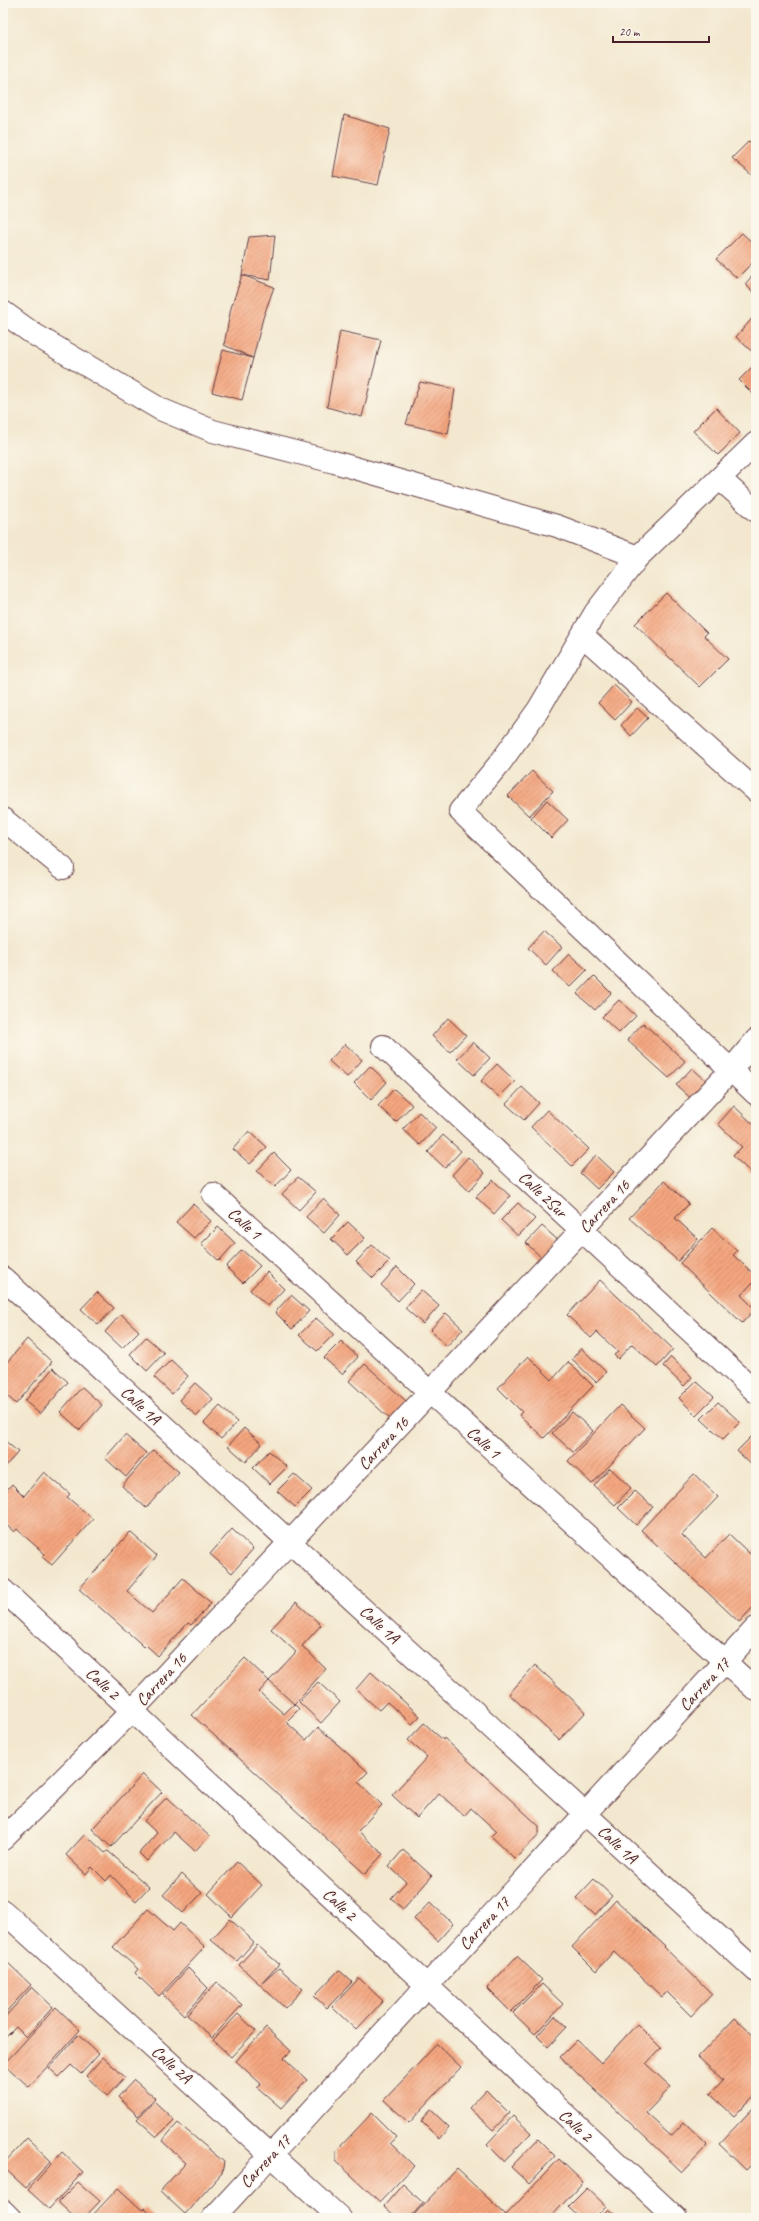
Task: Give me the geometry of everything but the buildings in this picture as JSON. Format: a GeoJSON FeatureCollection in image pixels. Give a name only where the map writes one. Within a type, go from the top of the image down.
{"type":"FeatureCollection","features":[{"type":"Feature","properties":{"kind":"street"},"geometry":{"type":"LineString","coordinates":[[3,312],[32,333],[160,409],[213,431],[334,462],[557,526],[638,558]]}},
{"type":"Feature","properties":{"kind":"street"},"geometry":{"type":"LineString","coordinates":[[756,443],[638,558],[595,613],[538,710],[500,763],[460,811],[730,1071],[756,1094]]}},
{"type":"Feature","properties":{"kind":"street"},"geometry":{"type":"LineString","coordinates":[[720,479],[756,511]]}},
{"type":"Feature","properties":{"kind":"street"},"geometry":{"type":"LineString","coordinates":[[582,635],[756,790]]}},
{"type":"Feature","properties":{"kind":"street"},"geometry":{"type":"LineString","coordinates":[[3,819],[63,868]]}},
{"type":"Feature","properties":{"kind":"street","name":"Carrera 16"},"geometry":{"type":"LineString","coordinates":[[3,1839],[132,1711],[730,1071],[756,1040]]}},
{"type":"Feature","properties":{"kind":"street","name":"Calle 2Sur"},"geometry":{"type":"LineString","coordinates":[[383,1046],[756,1392]]}},
{"type":"Feature","properties":{"kind":"street","name":"Calle 1"},"geometry":{"type":"LineString","coordinates":[[213,1194],[756,1690]]}},
{"type":"Feature","properties":{"kind":"street","name":"Calle 1A"},"geometry":{"type":"LineString","coordinates":[[3,1278],[756,1971]]}},
{"type":"Feature","properties":{"kind":"street","name":"Calle 2"},"geometry":{"type":"LineString","coordinates":[[3,1590],[676,2218]]}},
{"type":"Feature","properties":{"kind":"street","name":"Carrera 17"},"geometry":{"type":"LineString","coordinates":[[213,2218],[756,1628]]}},
{"type":"Feature","properties":{"kind":"street","name":"Calle 2A"},"geometry":{"type":"LineString","coordinates":[[3,1911],[272,2154],[340,2218]]}},
{"type":"Feature","properties":{"kind":"street"},"geometry":{"type":"LineString","coordinates":[[3,2211],[10,2218]]}}]}
